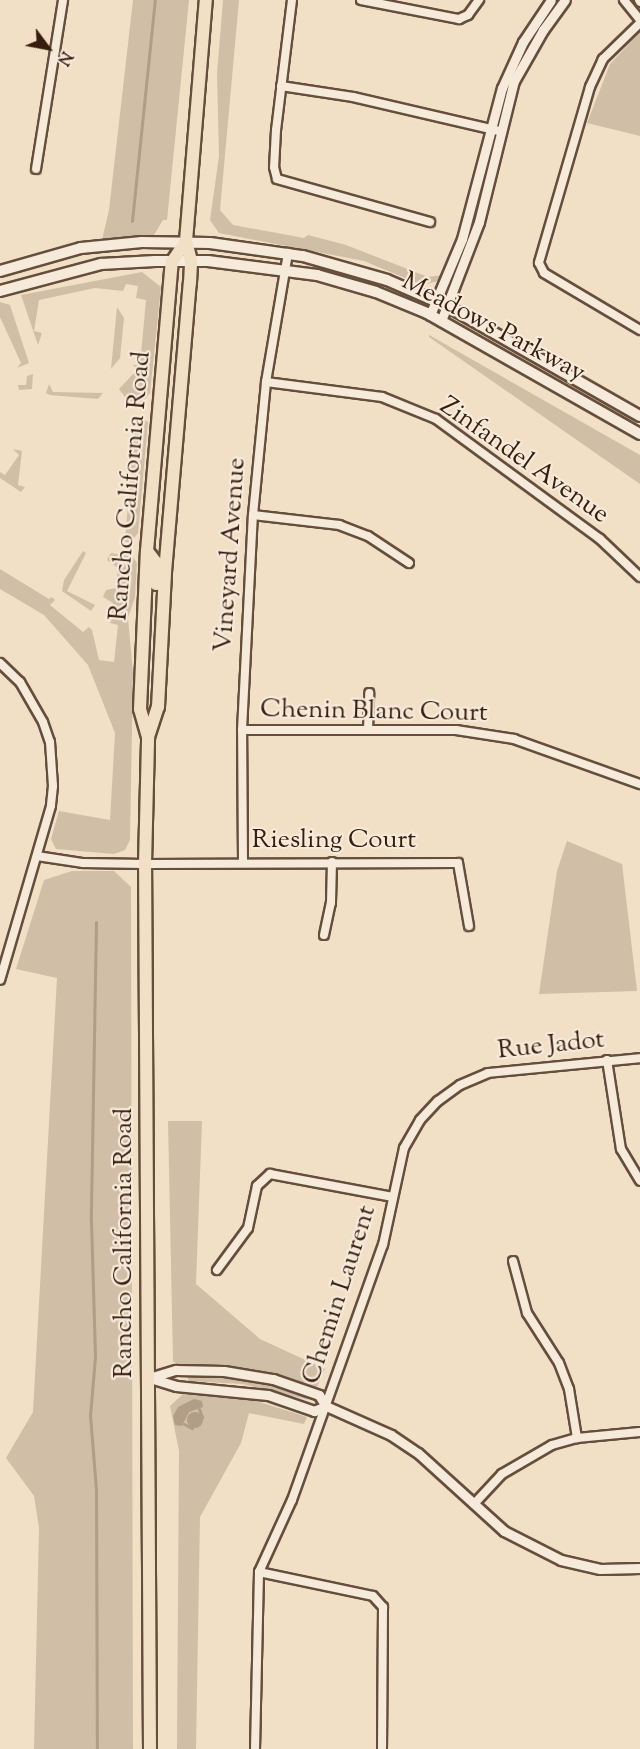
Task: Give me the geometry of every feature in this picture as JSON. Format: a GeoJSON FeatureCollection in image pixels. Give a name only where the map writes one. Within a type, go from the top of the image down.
{"type":"FeatureCollection","features":[{"type":"Feature","properties":{"kind":"main road","name":"Rancho California Road"},"geometry":{"type":"LineString","coordinates":[[148,737],[159,707],[161,653],[191,261],[186,241],[206,0]]}},
{"type":"Feature","properties":{"kind":"main road","name":"Rancho California Road"},"geometry":{"type":"LineString","coordinates":[[150,1749],[145,864],[148,737],[140,709],[147,551],[172,262],[186,241]]}},
{"type":"Feature","properties":{"kind":"main road","name":"Meadows Parkway"},"geometry":{"type":"LineString","coordinates":[[0,271],[81,248],[186,241],[288,253],[357,270],[442,304],[640,416]]}},
{"type":"Feature","properties":{"kind":"main road","name":"Meadows Parkway"},"geometry":{"type":"LineString","coordinates":[[0,291],[101,264],[191,261],[285,270],[376,292],[430,315],[640,435]]}},
{"type":"Feature","properties":{"kind":"main road"},"geometry":{"type":"LineString","coordinates":[[147,551],[157,564],[154,633],[161,653]]}},
{"type":"Feature","properties":{"kind":"street"},"geometry":{"type":"LineString","coordinates":[[36,169],[63,0]]}},
{"type":"Feature","properties":{"kind":"street"},"geometry":{"type":"LineString","coordinates":[[292,0],[274,167],[280,183],[355,198],[430,222]]}},
{"type":"Feature","properties":{"kind":"street"},"geometry":{"type":"LineString","coordinates":[[361,0],[392,3],[459,19],[468,15],[479,0]]}},
{"type":"Feature","properties":{"kind":"street"},"geometry":{"type":"LineString","coordinates":[[441,321],[442,304],[478,222],[494,130],[513,62],[551,0]]}},
{"type":"Feature","properties":{"kind":"street"},"geometry":{"type":"LineString","coordinates":[[494,130],[527,56],[565,0]]}},
{"type":"Feature","properties":{"kind":"street"},"geometry":{"type":"LineString","coordinates":[[624,0],[640,22],[603,59],[590,87],[539,263],[544,273],[640,330]]}},
{"type":"Feature","properties":{"kind":"street"},"geometry":{"type":"LineString","coordinates":[[281,86],[353,97],[494,130]]}},
{"type":"Feature","properties":{"kind":"street","name":"Vineyard Avenue"},"geometry":{"type":"LineString","coordinates":[[243,862],[242,730],[253,515],[266,382],[288,253]]}},
{"type":"Feature","properties":{"kind":"street"},"geometry":{"type":"LineString","coordinates":[[430,315],[442,304]]}},
{"type":"Feature","properties":{"kind":"street","name":"Zinfandel Avenue"},"geometry":{"type":"LineString","coordinates":[[266,382],[382,397],[436,419],[600,539],[640,577]]}},
{"type":"Feature","properties":{"kind":"street"},"geometry":{"type":"LineString","coordinates":[[253,515],[339,525],[368,536],[409,562]]}},
{"type":"Feature","properties":{"kind":"street"},"geometry":{"type":"LineString","coordinates":[[0,663],[34,702],[50,742],[51,806],[0,980]]}},
{"type":"Feature","properties":{"kind":"street"},"geometry":{"type":"LineString","coordinates":[[368,730],[369,693]]}},
{"type":"Feature","properties":{"kind":"street","name":"Chenin Blanc Court"},"geometry":{"type":"LineString","coordinates":[[242,730],[456,730],[514,739],[640,784]]}},
{"type":"Feature","properties":{"kind":"street","name":"Riesling Court"},"geometry":{"type":"LineString","coordinates":[[37,856],[83,863],[145,864],[458,862],[469,926]]}},
{"type":"Feature","properties":{"kind":"street"},"geometry":{"type":"LineString","coordinates":[[324,935],[331,903],[332,862]]}},
{"type":"Feature","properties":{"kind":"street","name":"Rue Jadot"},"geometry":{"type":"LineString","coordinates":[[393,1197],[404,1148],[420,1120],[460,1085],[488,1073],[517,1068],[640,1058]]}},
{"type":"Feature","properties":{"kind":"street"},"geometry":{"type":"LineString","coordinates":[[607,1060],[621,1149],[640,1181]]}},
{"type":"Feature","properties":{"kind":"street"},"geometry":{"type":"LineString","coordinates":[[217,1270],[248,1228],[257,1186],[270,1174],[393,1197]]}},
{"type":"Feature","properties":{"kind":"street","name":"Chemin Laurent"},"geometry":{"type":"LineString","coordinates":[[259,1572],[292,1500],[326,1406],[383,1245],[393,1197]]}},
{"type":"Feature","properties":{"kind":"street"},"geometry":{"type":"LineString","coordinates":[[513,1261],[527,1313],[569,1389],[577,1438]]}},
{"type":"Feature","properties":{"kind":"street"},"geometry":{"type":"LineString","coordinates":[[148,1378],[176,1370],[250,1374],[319,1395],[326,1406],[391,1435],[418,1453],[504,1531],[561,1560],[600,1569],[640,1568]]}},
{"type":"Feature","properties":{"kind":"street"},"geometry":{"type":"LineString","coordinates":[[148,1378],[176,1386],[268,1395],[314,1411],[326,1406]]}},
{"type":"Feature","properties":{"kind":"street"},"geometry":{"type":"LineString","coordinates":[[474,1504],[524,1458],[577,1438],[640,1432]]}},
{"type":"Feature","properties":{"kind":"street"},"geometry":{"type":"LineString","coordinates":[[255,1749],[259,1572],[373,1596],[383,1606],[382,1749]]}},
{"type":"Feature","properties":{"kind":"shaded area"},"geometry":{"type":"Polygon","coordinates":[[[133,0],[189,0],[167,220],[163,220],[154,235],[102,240],[109,210],[133,0]]]}},
{"type":"Feature","properties":{"kind":"shaded area"},"geometry":{"type":"Polygon","coordinates":[[[223,0],[239,0],[220,210],[233,225],[304,238],[308,235],[346,245],[428,277],[442,275],[438,281],[422,285],[364,261],[219,233],[210,220],[219,156],[217,74],[223,0]]]}},
{"type":"Feature","properties":{"kind":"shaded area"},"geometry":{"type":"Polygon","coordinates":[[[640,32],[640,136],[587,123],[610,64],[640,32]]]}},
{"type":"Feature","properties":{"kind":"shaded area"},"geometry":{"type":"Polygon","coordinates":[[[142,272],[161,287],[150,393],[143,402],[128,401],[119,389],[137,370],[133,365],[140,365],[146,300],[136,298],[138,286],[126,284],[123,291],[95,288],[39,300],[34,331],[42,333],[38,345],[21,295],[142,272]]]}},
{"type":"Feature","properties":{"kind":"shaded area"},"geometry":{"type":"Polygon","coordinates":[[[0,302],[10,305],[29,363],[17,368],[21,363],[0,317],[0,302]]]}},
{"type":"Feature","properties":{"kind":"shaded area"},"geometry":{"type":"Polygon","coordinates":[[[117,307],[124,318],[120,358],[111,369],[117,307]]]}},
{"type":"Feature","properties":{"kind":"shaded area"},"geometry":{"type":"Polygon","coordinates":[[[429,335],[640,455],[640,484],[429,337],[429,335]]]}},
{"type":"Feature","properties":{"kind":"shaded area"},"geometry":{"type":"Polygon","coordinates":[[[33,374],[32,389],[19,390],[18,385],[26,385],[27,376],[33,374]]]}},
{"type":"Feature","properties":{"kind":"shaded area"},"geometry":{"type":"Polygon","coordinates":[[[49,384],[53,392],[103,393],[98,399],[50,395],[46,393],[49,384]]]}},
{"type":"Feature","properties":{"kind":"shaded area"},"geometry":{"type":"Polygon","coordinates":[[[135,416],[148,422],[138,533],[131,542],[125,542],[135,416]]]}},
{"type":"Feature","properties":{"kind":"shaded area"},"geometry":{"type":"Polygon","coordinates":[[[13,449],[22,451],[18,485],[25,487],[21,492],[0,478],[0,472],[5,475],[19,455],[13,449]]]}},
{"type":"Feature","properties":{"kind":"shaded area"},"geometry":{"type":"Polygon","coordinates":[[[83,551],[86,553],[67,591],[95,605],[91,611],[62,591],[64,580],[83,551]]]}},
{"type":"Feature","properties":{"kind":"shaded area"},"geometry":{"type":"Polygon","coordinates":[[[111,553],[133,557],[137,563],[135,597],[128,618],[133,673],[130,840],[125,850],[114,854],[56,849],[51,839],[59,811],[110,820],[115,733],[88,665],[44,615],[0,589],[0,569],[49,599],[52,597],[55,600],[50,605],[83,632],[89,627],[92,630],[99,660],[114,662],[118,625],[110,623],[112,619],[106,616],[113,603],[103,597],[106,590],[116,588],[118,568],[107,560],[111,553]]]}},
{"type":"Feature","properties":{"kind":"shaded area"},"geometry":{"type":"Polygon","coordinates":[[[567,841],[622,864],[637,991],[539,994],[557,871],[567,841]]]}},
{"type":"Feature","properties":{"kind":"shaded area"},"geometry":{"type":"Polygon","coordinates":[[[72,871],[114,871],[131,887],[133,1749],[34,1749],[39,1528],[34,1496],[6,1458],[33,1412],[57,978],[16,969],[44,880],[72,871]]]}},
{"type":"Feature","properties":{"kind":"shaded area"},"geometry":{"type":"Polygon","coordinates":[[[168,1121],[202,1121],[196,1284],[260,1339],[325,1369],[316,1389],[264,1373],[179,1366],[173,1361],[168,1121]]]}},
{"type":"Feature","properties":{"kind":"shaded area"},"geometry":{"type":"Polygon","coordinates":[[[188,1376],[244,1378],[300,1394],[309,1400],[243,1384],[188,1381],[188,1376]]]}},
{"type":"Feature","properties":{"kind":"shaded area"},"geometry":{"type":"Polygon","coordinates":[[[183,1394],[244,1397],[307,1417],[304,1424],[249,1413],[241,1443],[200,1517],[196,1749],[177,1749],[179,1451],[170,1406],[183,1394]]]}},
{"type":"Feature","properties":{"kind":"shaded area"},"geometry":{"type":"Polygon","coordinates":[[[194,1399],[202,1401],[203,1407],[189,1412],[182,1426],[175,1425],[173,1416],[178,1407],[194,1399]]]}},
{"type":"Feature","properties":{"kind":"shaded area"},"geometry":{"type":"Polygon","coordinates":[[[195,1412],[201,1414],[203,1420],[201,1426],[195,1428],[189,1426],[187,1420],[189,1414],[195,1412]]]}},
{"type":"Feature","properties":{"kind":"waterway"},"geometry":{"type":"LineString","coordinates":[[132,221],[155,0]]}},
{"type":"Feature","properties":{"kind":"waterway"},"geometry":{"type":"LineString","coordinates":[[96,922],[91,1221],[95,1357],[90,1415],[96,1489],[97,1749]]}},
{"type":"Feature","properties":{"kind":"waterway"},"geometry":{"type":"LineString","coordinates":[[199,1409],[202,1417]]}},
{"type":"Feature","properties":{"kind":"waterway"},"geometry":{"type":"LineString","coordinates":[[184,1424],[192,1428]]}}]}
